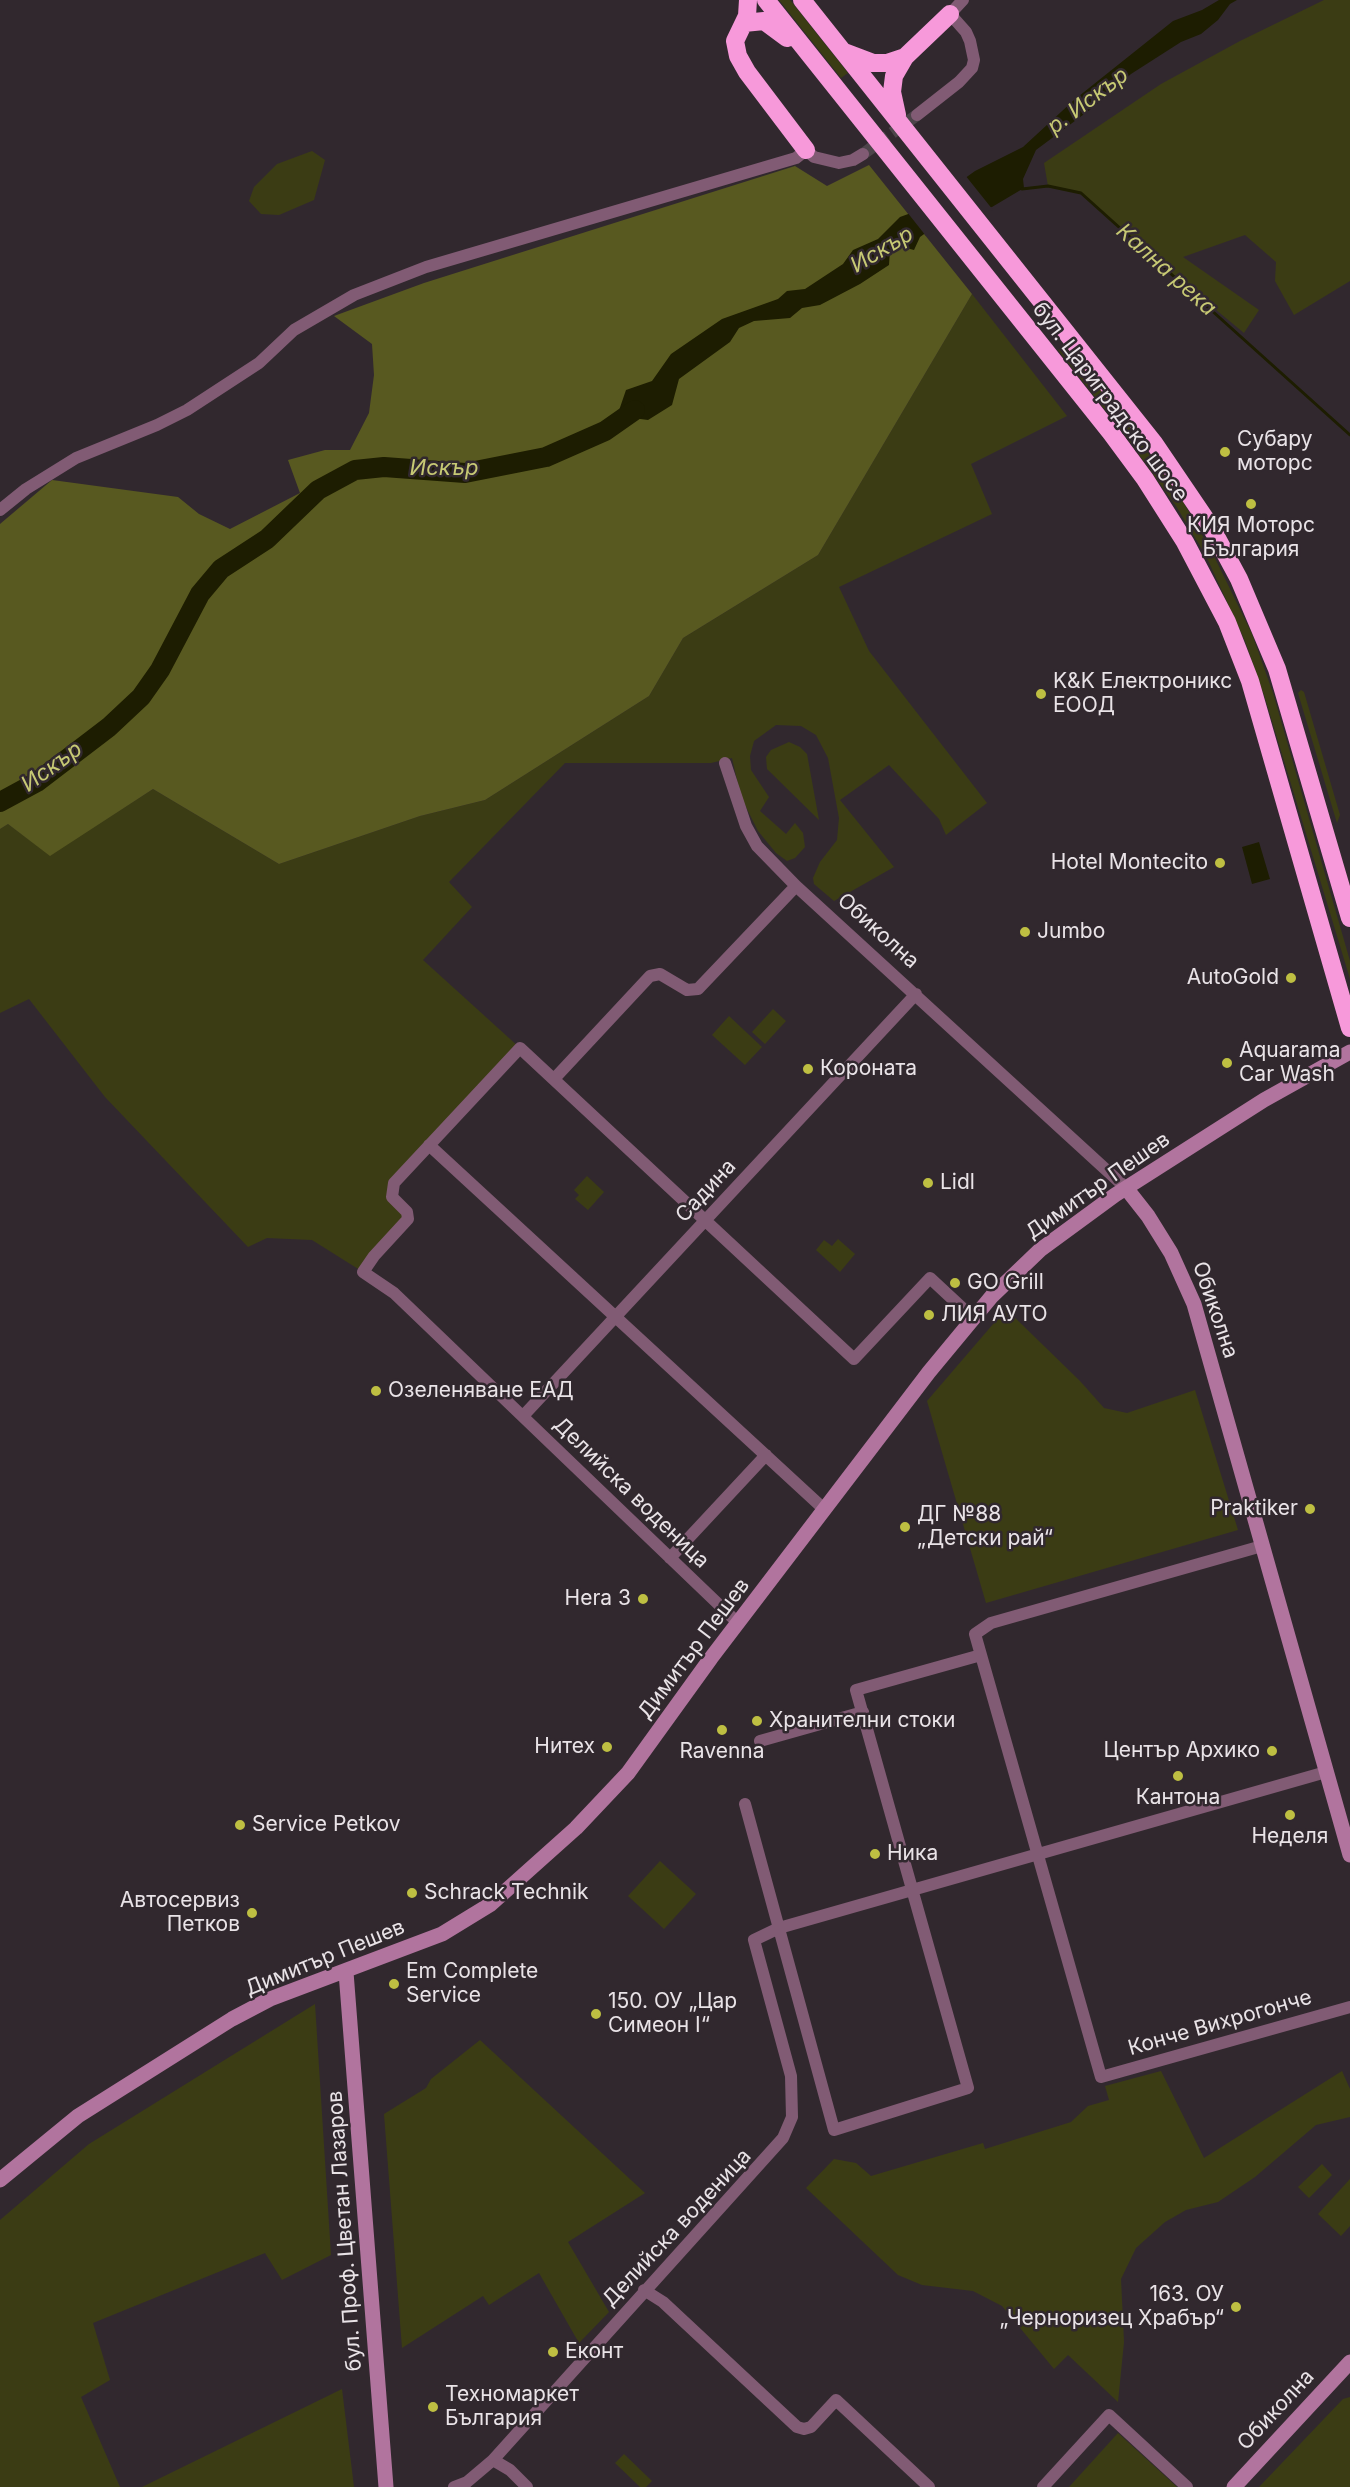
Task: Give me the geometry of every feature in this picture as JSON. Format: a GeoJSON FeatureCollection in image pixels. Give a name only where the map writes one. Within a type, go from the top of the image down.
{"type":"FeatureCollection","features":[{"type":"Feature","properties":{"kind":"highway"},"geometry":{"type":"LineString","coordinates":[[748,0],[744,23],[736,33],[738,56],[747,72],[806,150]]}},
{"type":"Feature","properties":{"kind":"highway","name":"бул. Цариградско шосе"},"geometry":{"type":"LineString","coordinates":[[766,0],[1145,479],[1185,542],[1227,622],[1263,723],[1350,1029]]}},
{"type":"Feature","properties":{"kind":"highway","name":"бул. Цариградско шосе"},"geometry":{"type":"LineString","coordinates":[[802,0],[1154,443],[1198,507],[1234,570],[1280,680],[1350,918]]}},
{"type":"Feature","properties":{"kind":"highway"},"geometry":{"type":"LineString","coordinates":[[898,120],[892,84],[894,76],[905,57],[950,14]]}},
{"type":"Feature","properties":{"kind":"highway"},"geometry":{"type":"LineString","coordinates":[[744,23],[758,20],[770,24],[815,62]]}},
{"type":"Feature","properties":{"kind":"highway"},"geometry":{"type":"LineString","coordinates":[[843,51],[873,63],[887,63],[905,57]]}},
{"type":"Feature","properties":{"kind":"main road","name":"Димитър Пешев"},"geometry":{"type":"LineString","coordinates":[[0,2180],[78,2116],[232,2019],[270,1999],[442,1934],[491,1904],[576,1828],[628,1773],[738,1623],[929,1372],[992,1296],[1040,1250],[1070,1226],[1264,1101],[1350,1052]]}},
{"type":"Feature","properties":{"kind":"main road","name":"Обиколна"},"geometry":{"type":"LineString","coordinates":[[1126,1188],[1160,1233],[1189,1289],[1350,1854]]}},
{"type":"Feature","properties":{"kind":"main road","name":"бул. Проф. Цветан Лазаров"},"geometry":{"type":"LineString","coordinates":[[346,1971],[386,2487]]}},
{"type":"Feature","properties":{"kind":"main road","name":"Обиколна"},"geometry":{"type":"LineString","coordinates":[[1234,2487],[1350,2362]]}},
{"type":"Feature","properties":{"kind":"street"},"geometry":{"type":"LineString","coordinates":[[916,115],[959,82],[972,68],[974,60],[970,41],[966,32],[950,14],[963,0]]}},
{"type":"Feature","properties":{"kind":"street"},"geometry":{"type":"LineString","coordinates":[[0,510],[26,489],[76,458],[157,425],[187,410],[259,363],[294,330],[354,294],[426,267],[796,158],[806,150],[814,157],[839,163],[853,160],[863,154]]}},
{"type":"Feature","properties":{"kind":"street","name":"Обиколна"},"geometry":{"type":"LineString","coordinates":[[725,763],[746,826],[757,846],[796,886],[1126,1188]]}},
{"type":"Feature","properties":{"kind":"street"},"geometry":{"type":"LineString","coordinates":[[554,1079],[650,976],[660,974],[692,991],[703,985],[796,886]]}},
{"type":"Feature","properties":{"kind":"street","name":"Садина"},"geometry":{"type":"LineString","coordinates":[[524,1415],[916,994]]}},
{"type":"Feature","properties":{"kind":"street"},"geometry":{"type":"LineString","coordinates":[[825,1510],[429,1144],[519,1048],[854,1359],[930,1278],[973,1318]]}},
{"type":"Feature","properties":{"kind":"street","name":"Делийска воденица"},"geometry":{"type":"LineString","coordinates":[[429,1144],[394,1183],[392,1197],[407,1212],[408,1219],[374,1256],[363,1272],[394,1293],[524,1415],[738,1623]]}},
{"type":"Feature","properties":{"kind":"street"},"geometry":{"type":"LineString","coordinates":[[670,1558],[766,1455]]}},
{"type":"Feature","properties":{"kind":"street"},"geometry":{"type":"LineString","coordinates":[[1038,1854],[975,1634],[991,1623],[1262,1546]]}},
{"type":"Feature","properties":{"kind":"street"},"geometry":{"type":"LineString","coordinates":[[744,1803],[834,2130],[968,2088],[856,1689],[981,1655]]}},
{"type":"Feature","properties":{"kind":"street"},"geometry":{"type":"LineString","coordinates":[[760,1740],[862,1712]]}},
{"type":"Feature","properties":{"kind":"street"},"geometry":{"type":"LineString","coordinates":[[779,1928],[1326,1772]]}},
{"type":"Feature","properties":{"kind":"street","name":"Конче Вихрогонче"},"geometry":{"type":"LineString","coordinates":[[1038,1854],[1101,2077],[1350,2007]]}},
{"type":"Feature","properties":{"kind":"street","name":"Делийска воденица"},"geometry":{"type":"LineString","coordinates":[[454,2487],[467,2482],[493,2460],[644,2290],[772,2154],[783,2138],[792,2117],[791,2076],[754,1940],[779,1928]]}},
{"type":"Feature","properties":{"kind":"street"},"geometry":{"type":"LineString","coordinates":[[644,2290],[663,2302],[797,2427],[804,2429],[811,2427],[836,2400],[926,2486]]}},
{"type":"Feature","properties":{"kind":"street"},"geometry":{"type":"LineString","coordinates":[[1043,2487],[1109,2415],[1187,2487]]}},
{"type":"Feature","properties":{"kind":"street"},"geometry":{"type":"LineString","coordinates":[[493,2460],[510,2470],[527,2487]]}},
{"type":"Feature","properties":{"kind":"shaded area"},"geometry":{"type":"Polygon","coordinates":[[[779,0],[790,0],[848,73],[841,78],[779,0]]]}},
{"type":"Feature","properties":{"kind":"shaded area"},"geometry":{"type":"Polygon","coordinates":[[[1324,0],[1350,0],[1350,281],[1294,315],[1275,281],[1276,262],[1245,235],[1183,257],[1259,310],[1244,333],[1140,247],[1081,193],[1048,186],[1044,163],[1161,84],[1240,41],[1324,0]]]}},
{"type":"Feature","properties":{"kind":"shaded area"},"geometry":{"type":"Polygon","coordinates":[[[312,151],[325,160],[314,200],[279,215],[261,214],[249,201],[254,187],[277,164],[312,151]]]}},
{"type":"Feature","properties":{"kind":"shaded area"},"geometry":{"type":"Polygon","coordinates":[[[869,165],[972,294],[818,555],[683,638],[649,696],[485,800],[420,816],[279,864],[153,789],[50,856],[8,824],[0,829],[0,524],[52,480],[178,497],[199,514],[230,529],[300,493],[288,460],[325,450],[350,450],[369,413],[374,375],[372,344],[334,316],[424,283],[795,166],[827,186],[869,165]]]}},
{"type":"Feature","properties":{"kind":"shaded area"},"geometry":{"type":"Polygon","coordinates":[[[972,294],[1067,416],[971,464],[992,514],[839,587],[869,651],[987,803],[946,835],[939,819],[889,765],[840,800],[894,867],[834,901],[814,884],[813,878],[820,862],[837,840],[839,818],[828,758],[816,735],[801,726],[776,725],[754,741],[750,756],[751,770],[769,797],[760,811],[786,834],[795,823],[803,833],[805,847],[795,858],[787,861],[776,853],[758,831],[741,797],[732,758],[711,763],[565,763],[449,882],[472,907],[423,960],[520,1048],[394,1183],[392,1197],[407,1212],[363,1272],[312,1240],[267,1238],[248,1247],[105,1097],[29,999],[0,1013],[0,829],[8,824],[50,855],[153,789],[279,864],[420,816],[485,800],[649,696],[683,638],[818,555],[972,294]]]}},
{"type":"Feature","properties":{"kind":"shaded area"},"geometry":{"type":"Polygon","coordinates":[[[1065,345],[1127,424],[1182,500],[1212,552],[1252,634],[1273,693],[1350,961],[1350,979],[1265,698],[1245,641],[1206,556],[1176,506],[1121,430],[1058,350],[1065,345]]]}},
{"type":"Feature","properties":{"kind":"shaded area"},"geometry":{"type":"Polygon","coordinates":[[[1301,690],[1304,692],[1340,815],[1337,823],[1298,693],[1301,690]]]}},
{"type":"Feature","properties":{"kind":"shaded area"},"geometry":{"type":"Polygon","coordinates":[[[789,742],[800,747],[807,754],[819,820],[767,769],[766,757],[771,750],[789,742]]]}},
{"type":"Feature","properties":{"kind":"shaded area"},"geometry":{"type":"Polygon","coordinates":[[[773,1009],[786,1021],[765,1044],[752,1032],[773,1009]]]}},
{"type":"Feature","properties":{"kind":"shaded area"},"geometry":{"type":"Polygon","coordinates":[[[729,1016],[762,1047],[745,1065],[712,1035],[729,1016]]]}},
{"type":"Feature","properties":{"kind":"shaded area"},"geometry":{"type":"Polygon","coordinates":[[[587,1176],[604,1192],[588,1210],[575,1199],[579,1195],[574,1190],[587,1176]]]}},
{"type":"Feature","properties":{"kind":"shaded area"},"geometry":{"type":"Polygon","coordinates":[[[838,1239],[855,1254],[840,1272],[816,1250],[824,1240],[832,1246],[838,1239]]]}},
{"type":"Feature","properties":{"kind":"shaded area"},"geometry":{"type":"Polygon","coordinates":[[[1006,1309],[1080,1381],[1104,1408],[1127,1413],[1195,1390],[1238,1530],[986,1603],[927,1401],[1006,1309]]]}},
{"type":"Feature","properties":{"kind":"shaded area"},"geometry":{"type":"Polygon","coordinates":[[[660,1861],[696,1894],[664,1929],[628,1896],[660,1861]]]}},
{"type":"Feature","properties":{"kind":"shaded area"},"geometry":{"type":"Polygon","coordinates":[[[315,2004],[331,2255],[282,2280],[265,2253],[93,2323],[110,2380],[81,2397],[120,2487],[0,2487],[0,2220],[89,2144],[315,2004]]]}},
{"type":"Feature","properties":{"kind":"shaded area"},"geometry":{"type":"Polygon","coordinates":[[[480,2040],[645,2193],[568,2242],[609,2312],[579,2343],[539,2273],[489,2305],[483,2296],[402,2348],[384,2114],[426,2088],[431,2079],[480,2040]]]}},
{"type":"Feature","properties":{"kind":"shaded area"},"geometry":{"type":"Polygon","coordinates":[[[1161,2071],[1204,2158],[1342,2071],[1350,2089],[1350,2117],[1316,2125],[1255,2177],[1218,2202],[1186,2210],[1165,2222],[1136,2248],[1121,2279],[1124,2342],[1118,2402],[1068,2355],[1054,2369],[1002,2306],[973,2291],[922,2285],[898,2275],[806,2188],[834,2159],[856,2163],[871,2176],[983,2143],[985,2149],[1071,2122],[1088,2106],[1109,2100],[1105,2086],[1161,2071]]]}},
{"type":"Feature","properties":{"kind":"shaded area"},"geometry":{"type":"Polygon","coordinates":[[[1322,2164],[1332,2175],[1309,2198],[1298,2187],[1322,2164]]]}},
{"type":"Feature","properties":{"kind":"shaded area"},"geometry":{"type":"Polygon","coordinates":[[[1350,2179],[1350,2226],[1341,2236],[1318,2214],[1350,2179]]]}},
{"type":"Feature","properties":{"kind":"shaded area"},"geometry":{"type":"Polygon","coordinates":[[[342,2389],[354,2487],[142,2487],[342,2389]]]}},
{"type":"Feature","properties":{"kind":"shaded area"},"geometry":{"type":"Polygon","coordinates":[[[1350,2397],[1350,2487],[1259,2487],[1343,2399],[1350,2397]]]}},
{"type":"Feature","properties":{"kind":"shaded area"},"geometry":{"type":"Polygon","coordinates":[[[1118,2433],[1177,2487],[1069,2487],[1118,2433]]]}},
{"type":"Feature","properties":{"kind":"shaded area"},"geometry":{"type":"Polygon","coordinates":[[[624,2454],[652,2481],[646,2487],[640,2487],[615,2463],[624,2454]]]}},
{"type":"Feature","properties":{"kind":"water","name":"р. Искър"},"geometry":{"type":"Polygon","coordinates":[[[1219,0],[1237,0],[1230,4],[1218,20],[1201,34],[1181,42],[1131,74],[1095,106],[1036,150],[1023,179],[1024,188],[992,207],[949,216],[920,237],[914,250],[899,246],[890,250],[889,265],[860,284],[820,305],[802,308],[790,318],[754,321],[739,328],[730,342],[679,379],[672,405],[648,420],[633,418],[614,425],[626,390],[652,381],[671,354],[722,319],[778,299],[787,291],[805,289],[843,264],[853,250],[878,239],[900,217],[922,209],[975,171],[1023,147],[1074,100],[1173,21],[1202,10],[1219,0]]]}},
{"type":"Feature","properties":{"kind":"water"},"geometry":{"type":"Polygon","coordinates":[[[1259,842],[1270,879],[1252,884],[1242,847],[1259,842]]]}},
{"type":"Feature","properties":{"kind":"pier"},"geometry":{"type":"Polygon","coordinates":[[[965,175],[993,210],[951,219],[926,236],[907,212],[921,206],[965,175]]]}},
{"type":"Feature","properties":{"kind":"waterway","name":"Кална река"},"geometry":{"type":"LineString","coordinates":[[1022,189],[1048,186],[1081,193],[1350,435]]}},
{"type":"Feature","properties":{"kind":"waterway","name":"Искър"},"geometry":{"type":"LineString","coordinates":[[0,802],[37,782],[109,727],[141,697],[160,670],[200,594],[221,569],[267,539],[318,490],[355,470],[384,467],[465,473],[546,457],[605,431],[635,410]]}},
{"type":"Feature","properties":{"kind":"tunnel"},"geometry":{"type":"LineString","coordinates":[[863,154],[917,115]]}},
{"type":"Feature","properties":{"kind":"place","name":"Субару моторс"},"geometry":{"type":"Point","coordinates":[1225,452]}},
{"type":"Feature","properties":{"kind":"place","name":"КИЯ Моторс България"},"geometry":{"type":"Point","coordinates":[1251,504]}},
{"type":"Feature","properties":{"kind":"place","name":"K&K Електроникс ЕООД"},"geometry":{"type":"Point","coordinates":[1041,694]}},
{"type":"Feature","properties":{"kind":"place","name":"Hotel Montecito"},"geometry":{"type":"Point","coordinates":[1220,863]}},
{"type":"Feature","properties":{"kind":"place","name":"Jumbo"},"geometry":{"type":"Point","coordinates":[1025,932]}},
{"type":"Feature","properties":{"kind":"place","name":"AutoGold"},"geometry":{"type":"Point","coordinates":[1291,978]}},
{"type":"Feature","properties":{"kind":"place","name":"Aquarama Car Wash"},"geometry":{"type":"Point","coordinates":[1227,1063]}},
{"type":"Feature","properties":{"kind":"place","name":"Короната"},"geometry":{"type":"Point","coordinates":[808,1069]}},
{"type":"Feature","properties":{"kind":"place","name":"Lidl"},"geometry":{"type":"Point","coordinates":[928,1183]}},
{"type":"Feature","properties":{"kind":"place","name":"GO Grill"},"geometry":{"type":"Point","coordinates":[955,1283]}},
{"type":"Feature","properties":{"kind":"place","name":"ЛИЯ АУТО"},"geometry":{"type":"Point","coordinates":[929,1315]}},
{"type":"Feature","properties":{"kind":"place","name":"Озеленяване ЕАД"},"geometry":{"type":"Point","coordinates":[376,1391]}},
{"type":"Feature","properties":{"kind":"place","name":"Praktiker"},"geometry":{"type":"Point","coordinates":[1310,1509]}},
{"type":"Feature","properties":{"kind":"place","name":"ДГ №88 „Детски рай“"},"geometry":{"type":"Point","coordinates":[905,1527]}},
{"type":"Feature","properties":{"kind":"place","name":"Hera 3"},"geometry":{"type":"Point","coordinates":[643,1599]}},
{"type":"Feature","properties":{"kind":"place","name":"Хранителни стоки"},"geometry":{"type":"Point","coordinates":[757,1721]}},
{"type":"Feature","properties":{"kind":"place","name":"Ravenna"},"geometry":{"type":"Point","coordinates":[722,1730]}},
{"type":"Feature","properties":{"kind":"place","name":"Нитех"},"geometry":{"type":"Point","coordinates":[607,1747]}},
{"type":"Feature","properties":{"kind":"place","name":"Център Архико"},"geometry":{"type":"Point","coordinates":[1272,1751]}},
{"type":"Feature","properties":{"kind":"place","name":"Кантона"},"geometry":{"type":"Point","coordinates":[1178,1776]}},
{"type":"Feature","properties":{"kind":"place","name":"Неделя"},"geometry":{"type":"Point","coordinates":[1290,1815]}},
{"type":"Feature","properties":{"kind":"place","name":"Service Petkov"},"geometry":{"type":"Point","coordinates":[240,1825]}},
{"type":"Feature","properties":{"kind":"place","name":"Ника"},"geometry":{"type":"Point","coordinates":[875,1854]}},
{"type":"Feature","properties":{"kind":"place","name":"Schrack Technik"},"geometry":{"type":"Point","coordinates":[412,1893]}},
{"type":"Feature","properties":{"kind":"place","name":"Автосервиз Петков"},"geometry":{"type":"Point","coordinates":[252,1913]}},
{"type":"Feature","properties":{"kind":"place","name":"Em Complete Service"},"geometry":{"type":"Point","coordinates":[394,1984]}},
{"type":"Feature","properties":{"kind":"place","name":"150. ОУ „Цар Симеон I“"},"geometry":{"type":"Point","coordinates":[596,2014]}},
{"type":"Feature","properties":{"kind":"place","name":"163. ОУ „Черноризец Храбър“"},"geometry":{"type":"Point","coordinates":[1236,2307]}},
{"type":"Feature","properties":{"kind":"place","name":"Еконт"},"geometry":{"type":"Point","coordinates":[553,2352]}},
{"type":"Feature","properties":{"kind":"place","name":"Техномаркет България"},"geometry":{"type":"Point","coordinates":[433,2407]}}]}
